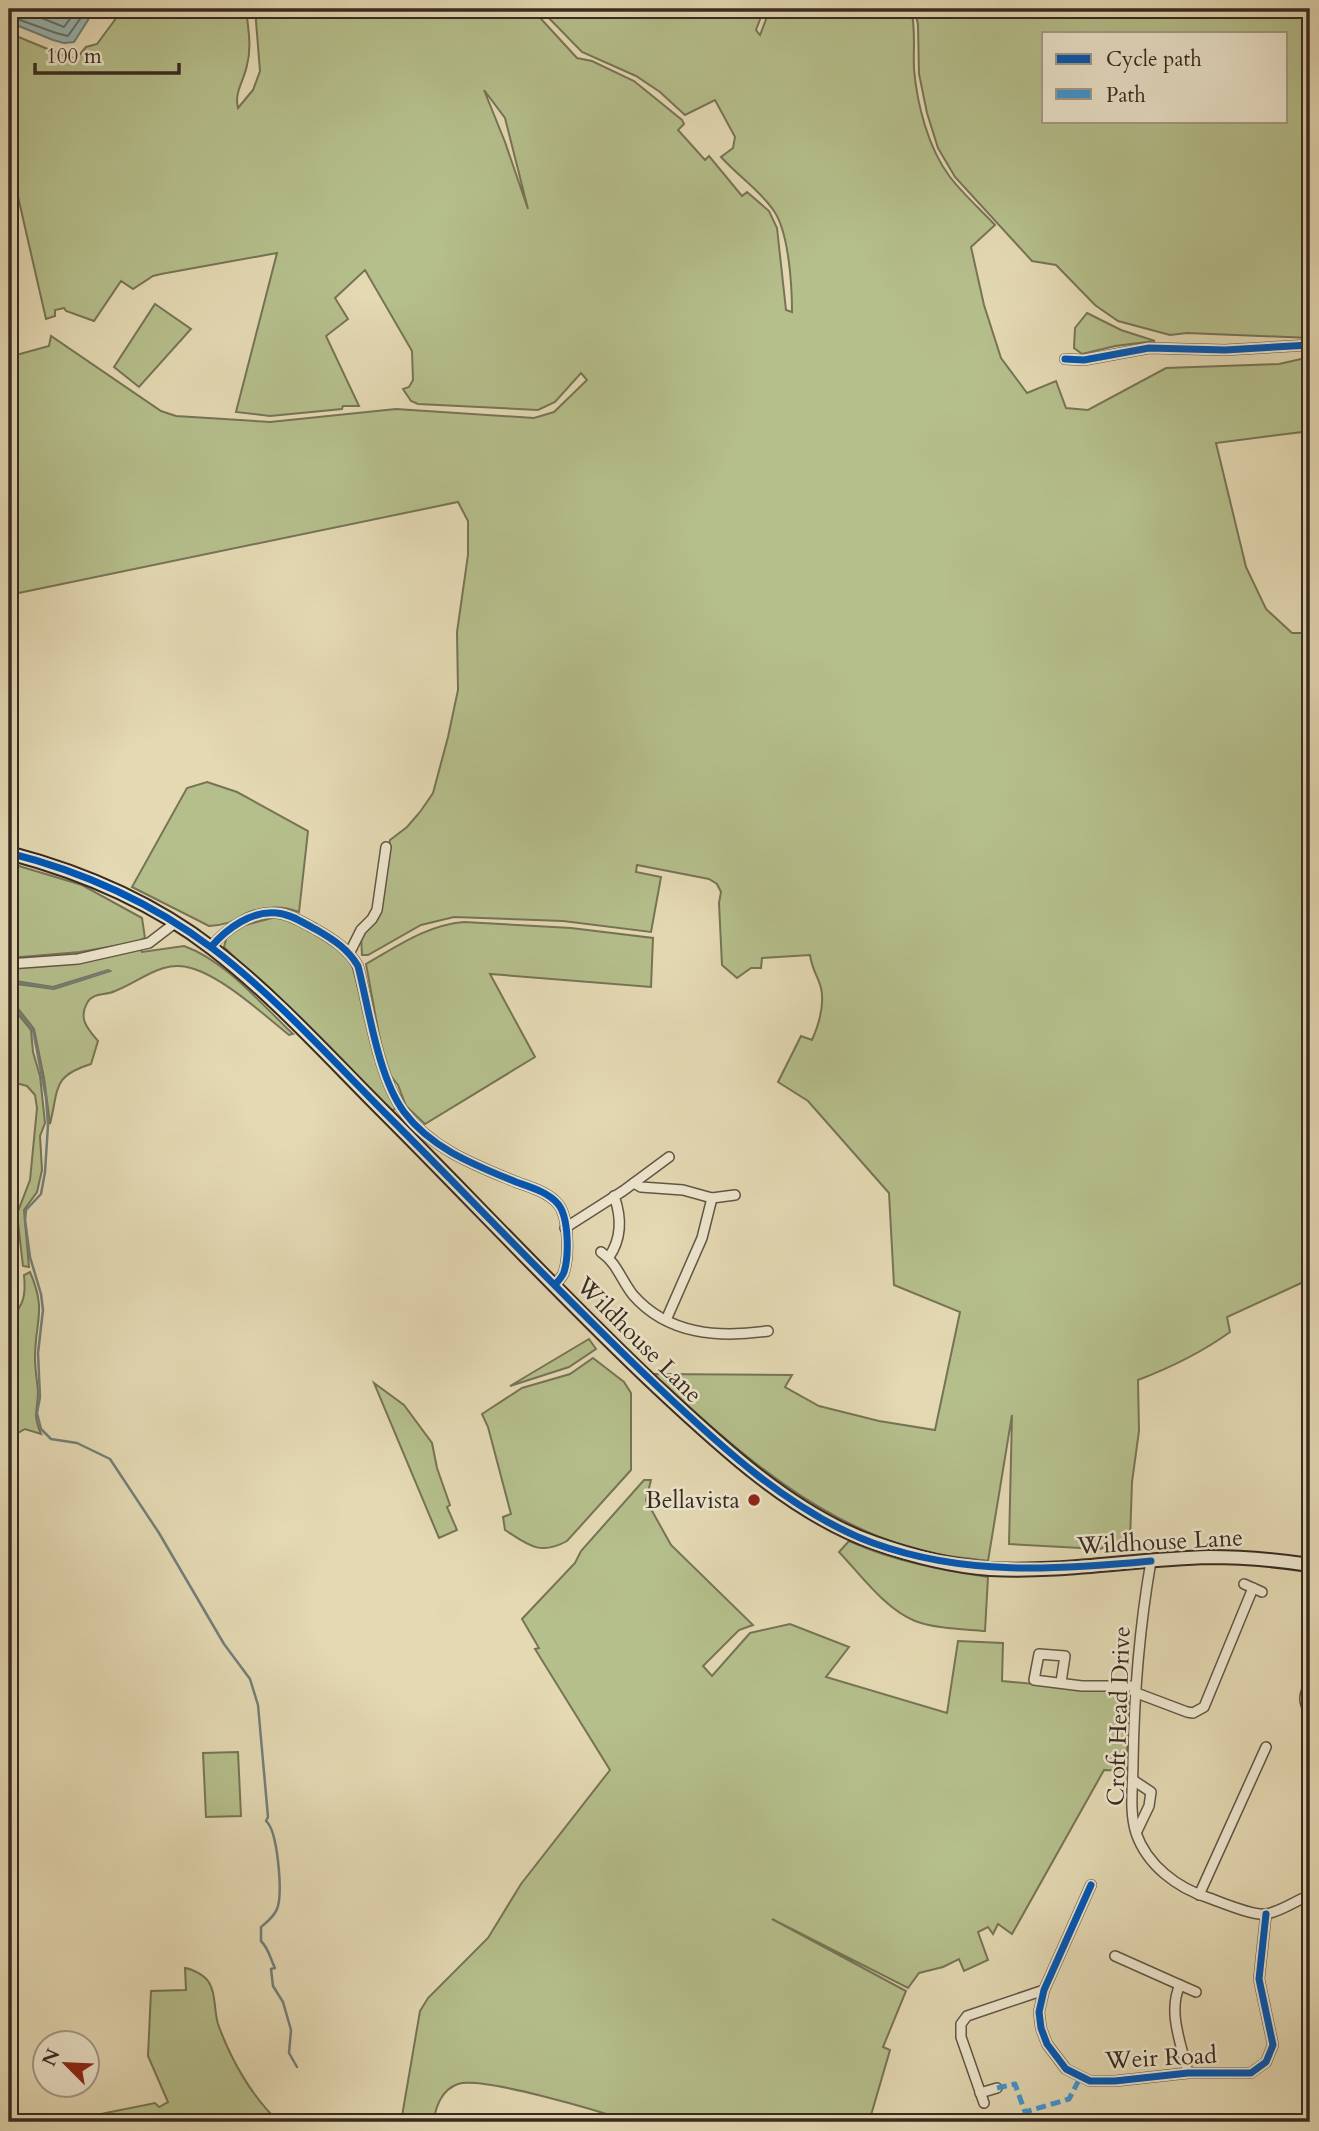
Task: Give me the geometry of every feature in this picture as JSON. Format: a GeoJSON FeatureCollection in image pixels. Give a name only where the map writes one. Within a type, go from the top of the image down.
{"type":"FeatureCollection","features":[{"type":"Feature","properties":{"kind":"main road","name":"Wildhouse Lane"},"geometry":{"type":"LineString","coordinates":[[9,853],[55,866],[119,892],[211,947],[247,977],[292,1021],[630,1361],[712,1439],[794,1500],[835,1526],[874,1543],[928,1559],[986,1568],[1080,1568],[1208,1557],[1264,1558],[1310,1565]]}},
{"type":"Feature","properties":{"kind":"street"},"geometry":{"type":"LineString","coordinates":[[1065,359],[1084,360],[1149,348],[1225,350],[1310,345]]}},
{"type":"Feature","properties":{"kind":"street"},"geometry":{"type":"LineString","coordinates":[[350,952],[361,930],[377,910],[386,847]]}},
{"type":"Feature","properties":{"kind":"street"},"geometry":{"type":"LineString","coordinates":[[211,947],[223,933],[235,925],[268,913],[280,913],[312,927],[350,952],[358,966],[384,1069],[403,1111],[440,1147],[472,1164],[547,1194],[558,1204],[563,1214],[567,1244],[564,1273],[555,1285]]}},
{"type":"Feature","properties":{"kind":"street"},"geometry":{"type":"LineString","coordinates":[[9,964],[78,959],[149,943],[174,923]]}},
{"type":"Feature","properties":{"kind":"street"},"geometry":{"type":"LineString","coordinates":[[565,1228],[669,1157]]}},
{"type":"Feature","properties":{"kind":"street"},"geometry":{"type":"LineString","coordinates":[[634,1183],[640,1186],[683,1190],[712,1198],[735,1195]]}},
{"type":"Feature","properties":{"kind":"street"},"geometry":{"type":"LineString","coordinates":[[614,1196],[621,1230],[614,1250],[605,1255],[632,1294],[643,1305],[666,1320],[688,1329],[720,1335],[768,1331]]}},
{"type":"Feature","properties":{"kind":"street"},"geometry":{"type":"LineString","coordinates":[[666,1320],[702,1238],[712,1198]]}},
{"type":"Feature","properties":{"kind":"street","name":"Croft Head Drive"},"geometry":{"type":"LineString","coordinates":[[1151,1561],[1139,1635],[1134,1689],[1132,1806],[1136,1832],[1147,1854],[1179,1885],[1199,1895],[1266,1914]]}},
{"type":"Feature","properties":{"kind":"street"},"geometry":{"type":"LineString","coordinates":[[1062,1682],[1134,1689],[1193,1713],[1204,1707],[1253,1588]]}},
{"type":"Feature","properties":{"kind":"street"},"geometry":{"type":"LineString","coordinates":[[1310,1681],[1304,1698],[1310,1711]]}},
{"type":"Feature","properties":{"kind":"street"},"geometry":{"type":"LineString","coordinates":[[1199,1895],[1266,1747]]}},
{"type":"Feature","properties":{"kind":"street"},"geometry":{"type":"LineString","coordinates":[[1133,1780],[1151,1792],[1152,1798],[1136,1832]]}},
{"type":"Feature","properties":{"kind":"street","name":"Weir Road"},"geometry":{"type":"LineString","coordinates":[[1091,1885],[1044,1990],[1039,2012],[1047,2045],[1066,2069],[1090,2081],[1188,2073],[1251,2073],[1266,2062],[1273,2045],[1259,1979],[1266,1914]]}},
{"type":"Feature","properties":{"kind":"street"},"geometry":{"type":"LineString","coordinates":[[1266,1914],[1310,1895]]}},
{"type":"Feature","properties":{"kind":"street"},"geometry":{"type":"LineString","coordinates":[[1115,1956],[1196,1992]]}},
{"type":"Feature","properties":{"kind":"street"},"geometry":{"type":"LineString","coordinates":[[1180,1985],[1176,1992],[1174,2014],[1188,2073]]}},
{"type":"Feature","properties":{"kind":"street"},"geometry":{"type":"LineString","coordinates":[[997,2088],[982,2098],[961,2038],[961,2024],[967,2016],[1044,1990]]}},
{"type":"Feature","properties":{"kind":"green space"},"geometry":{"type":"Polygon","coordinates":[[[123,9],[246,9],[249,51],[246,71],[238,92],[238,108],[253,90],[260,71],[255,9],[532,9],[577,58],[592,61],[634,81],[682,120],[684,124],[678,130],[705,160],[709,156],[742,196],[747,192],[769,211],[777,228],[786,310],[792,312],[789,260],[783,232],[774,211],[762,196],[721,157],[733,148],[735,137],[715,100],[685,115],[660,92],[636,76],[582,52],[540,9],[764,9],[756,30],[760,35],[770,9],[911,9],[914,69],[925,125],[936,153],[950,177],[995,225],[971,247],[984,305],[1001,358],[1027,393],[1056,381],[1066,408],[1088,410],[1166,368],[1279,364],[1310,357],[1310,431],[1216,443],[1246,567],[1266,609],[1292,633],[1310,633],[1310,1279],[1227,1317],[1230,1332],[1186,1359],[1138,1380],[1139,1431],[1132,1482],[1130,1541],[1099,1549],[1009,1544],[1012,1415],[988,1561],[930,1553],[890,1541],[851,1525],[815,1505],[747,1457],[653,1374],[792,1375],[785,1387],[819,1406],[879,1421],[935,1430],[960,1312],[894,1285],[889,1193],[808,1101],[778,1082],[801,1036],[812,1040],[821,1015],[821,988],[810,955],[762,958],[761,968],[751,968],[737,978],[722,965],[719,903],[721,892],[717,884],[709,879],[637,865],[636,872],[661,877],[651,932],[563,921],[454,917],[421,925],[368,955],[362,955],[361,936],[376,920],[390,840],[407,827],[433,793],[458,690],[457,632],[468,555],[468,521],[458,502],[9,595],[9,357],[49,346],[51,336],[161,411],[176,416],[270,422],[396,409],[534,418],[554,412],[587,380],[581,373],[555,402],[538,410],[418,404],[411,401],[403,389],[409,387],[413,380],[412,351],[365,270],[335,298],[348,319],[326,336],[359,406],[270,416],[236,412],[277,253],[153,276],[133,289],[121,281],[94,321],[64,308],[55,310],[55,316],[46,319],[16,188],[9,179],[9,33],[67,57],[77,58],[86,47],[97,44],[123,9]],[[484,90],[528,209],[505,118],[484,90]]]}},
{"type":"Feature","properties":{"kind":"green space"},"geometry":{"type":"Polygon","coordinates":[[[914,9],[1310,9],[1310,338],[1187,333],[1170,335],[1118,321],[1095,305],[1056,265],[1032,261],[955,177],[938,148],[919,74],[918,24],[914,9]]]}},
{"type":"Feature","properties":{"kind":"green space"},"geometry":{"type":"Polygon","coordinates":[[[155,304],[191,329],[139,387],[114,367],[155,304]]]}},
{"type":"Feature","properties":{"kind":"green space"},"geometry":{"type":"Polygon","coordinates":[[[1087,313],[1121,330],[1155,341],[1082,354],[1074,348],[1075,328],[1087,313]]]}},
{"type":"Feature","properties":{"kind":"green space"},"geometry":{"type":"Polygon","coordinates":[[[207,782],[237,792],[308,831],[299,912],[272,908],[209,926],[132,887],[187,788],[207,782]]]}},
{"type":"Feature","properties":{"kind":"green space"},"geometry":{"type":"Polygon","coordinates":[[[9,863],[82,885],[142,918],[145,938],[137,942],[80,952],[9,958],[9,863]]]}},
{"type":"Feature","properties":{"kind":"green space"},"geometry":{"type":"Polygon","coordinates":[[[276,917],[317,934],[351,962],[375,1056],[388,1091],[397,1106],[392,1112],[224,947],[227,936],[245,925],[276,917]]]}},
{"type":"Feature","properties":{"kind":"green space"},"geometry":{"type":"Polygon","coordinates":[[[464,922],[571,928],[653,938],[651,987],[490,974],[535,1057],[425,1124],[406,1106],[398,1085],[384,1062],[366,964],[425,932],[464,922]]]}},
{"type":"Feature","properties":{"kind":"green space"},"geometry":{"type":"Polygon","coordinates":[[[184,946],[228,972],[293,1034],[289,1035],[216,979],[180,966],[161,969],[115,991],[92,997],[87,1003],[84,1019],[98,1041],[91,1064],[69,1073],[63,1079],[59,1085],[50,1124],[34,1029],[9,997],[9,983],[54,989],[110,971],[53,987],[9,980],[9,965],[140,948],[142,952],[184,946]]]}},
{"type":"Feature","properties":{"kind":"green space"},"geometry":{"type":"Polygon","coordinates":[[[9,1003],[31,1030],[45,1123],[40,1136],[42,1170],[37,1192],[24,1210],[29,1267],[23,1266],[17,1214],[30,1180],[37,1108],[35,1095],[27,1086],[12,1082],[9,1084],[9,1003]]]}},
{"type":"Feature","properties":{"kind":"green space"},"geometry":{"type":"Polygon","coordinates":[[[30,1272],[39,1307],[35,1358],[38,1391],[36,1416],[41,1434],[25,1429],[9,1438],[9,1320],[21,1305],[25,1288],[24,1275],[30,1272]]]}},
{"type":"Feature","properties":{"kind":"green space"},"geometry":{"type":"Polygon","coordinates":[[[589,1339],[596,1349],[569,1367],[510,1386],[589,1339]]]}},
{"type":"Feature","properties":{"kind":"green space"},"geometry":{"type":"Polygon","coordinates":[[[593,1358],[624,1382],[631,1393],[631,1470],[567,1541],[549,1548],[534,1547],[505,1530],[503,1517],[511,1514],[488,1427],[482,1414],[522,1388],[570,1374],[593,1358]]]}},
{"type":"Feature","properties":{"kind":"green space"},"geometry":{"type":"Polygon","coordinates":[[[374,1383],[404,1405],[432,1443],[437,1468],[450,1505],[447,1507],[457,1530],[439,1538],[374,1383]]]}},
{"type":"Feature","properties":{"kind":"green space"},"geometry":{"type":"Polygon","coordinates":[[[644,1480],[651,1480],[646,1500],[671,1545],[753,1625],[739,1630],[703,1666],[712,1676],[750,1633],[790,1624],[849,1647],[826,1677],[947,1713],[958,1641],[1003,1643],[1002,1681],[1128,1693],[1127,1771],[1104,1770],[1012,1934],[998,1924],[993,1934],[988,1927],[978,1932],[988,1960],[964,1971],[959,1959],[943,1967],[919,1973],[908,1988],[772,1919],[906,1991],[883,2047],[890,2050],[869,2122],[631,2122],[543,2096],[471,2083],[458,2084],[447,2090],[438,2105],[433,2122],[401,2122],[420,2011],[428,1998],[488,1938],[521,1884],[610,1770],[535,1649],[539,1648],[522,1619],[575,1563],[581,1551],[644,1480]]]}},
{"type":"Feature","properties":{"kind":"green space"},"geometry":{"type":"Polygon","coordinates":[[[849,1541],[917,1564],[988,1577],[985,1631],[932,1626],[904,1616],[874,1591],[839,1552],[849,1541]]]}},
{"type":"Feature","properties":{"kind":"green space"},"geometry":{"type":"Polygon","coordinates":[[[238,1752],[241,1816],[206,1817],[203,1753],[238,1752]]]}},
{"type":"Feature","properties":{"kind":"green space"},"geometry":{"type":"Polygon","coordinates":[[[185,1968],[208,1981],[218,2024],[229,2051],[251,2089],[279,2122],[61,2122],[155,2103],[159,2107],[168,2102],[148,2056],[151,1991],[186,1990],[185,1968]]]}},
{"type":"Feature","properties":{"kind":"water"},"geometry":{"type":"Polygon","coordinates":[[[9,9],[95,9],[74,42],[64,43],[9,22],[9,9]]]}},
{"type":"Feature","properties":{"kind":"waterway"},"geometry":{"type":"LineString","coordinates":[[9,981],[53,988],[108,971]]}},
{"type":"Feature","properties":{"kind":"waterway"},"geometry":{"type":"LineString","coordinates":[[9,999],[33,1030],[46,1098],[48,1125],[45,1172],[41,1194],[26,1210],[25,1220],[30,1257],[43,1310],[38,1353],[40,1397],[37,1413],[41,1429],[51,1439],[77,1443],[110,1459],[159,1533],[224,1644],[250,1679],[258,1705],[268,1817],[266,1821],[274,1836],[279,1875],[278,1906],[261,1927],[261,1941],[275,1968],[271,1969],[273,1986],[283,2002],[291,2030],[289,2053],[297,2067]]}},
{"type":"Feature","properties":{"kind":"marked path"},"geometry":{"type":"LineString","coordinates":[[997,2088],[1015,2084],[1025,2112],[1069,2099],[1081,2076]]}},
{"type":"Feature","properties":{"kind":"cycle path"},"geometry":{"type":"LineString","coordinates":[[1065,359],[1084,360],[1149,348],[1225,350],[1310,345]]}},
{"type":"Feature","properties":{"kind":"cycle path"},"geometry":{"type":"LineString","coordinates":[[9,853],[63,869],[115,890],[165,917],[212,948],[303,1030],[658,1387],[758,1476],[814,1514],[873,1543],[907,1554],[976,1566],[1046,1568],[1151,1561]]}},
{"type":"Feature","properties":{"kind":"cycle path"},"geometry":{"type":"LineString","coordinates":[[211,947],[240,922],[258,915],[277,913],[303,922],[345,950],[358,966],[381,1062],[404,1112],[415,1125],[441,1146],[485,1169],[538,1190],[549,1196],[562,1210],[566,1227],[566,1265],[562,1277],[555,1285]]}},
{"type":"Feature","properties":{"kind":"cycle path"},"geometry":{"type":"LineString","coordinates":[[1091,1885],[1044,1990],[1039,2012],[1047,2044],[1066,2069],[1090,2081],[1188,2073],[1251,2073],[1266,2062],[1273,2045],[1259,1979],[1266,1914]]}},
{"type":"Feature","properties":{"kind":"place","name":"Bellavista"},"geometry":{"type":"Point","coordinates":[754,1500]}}]}
